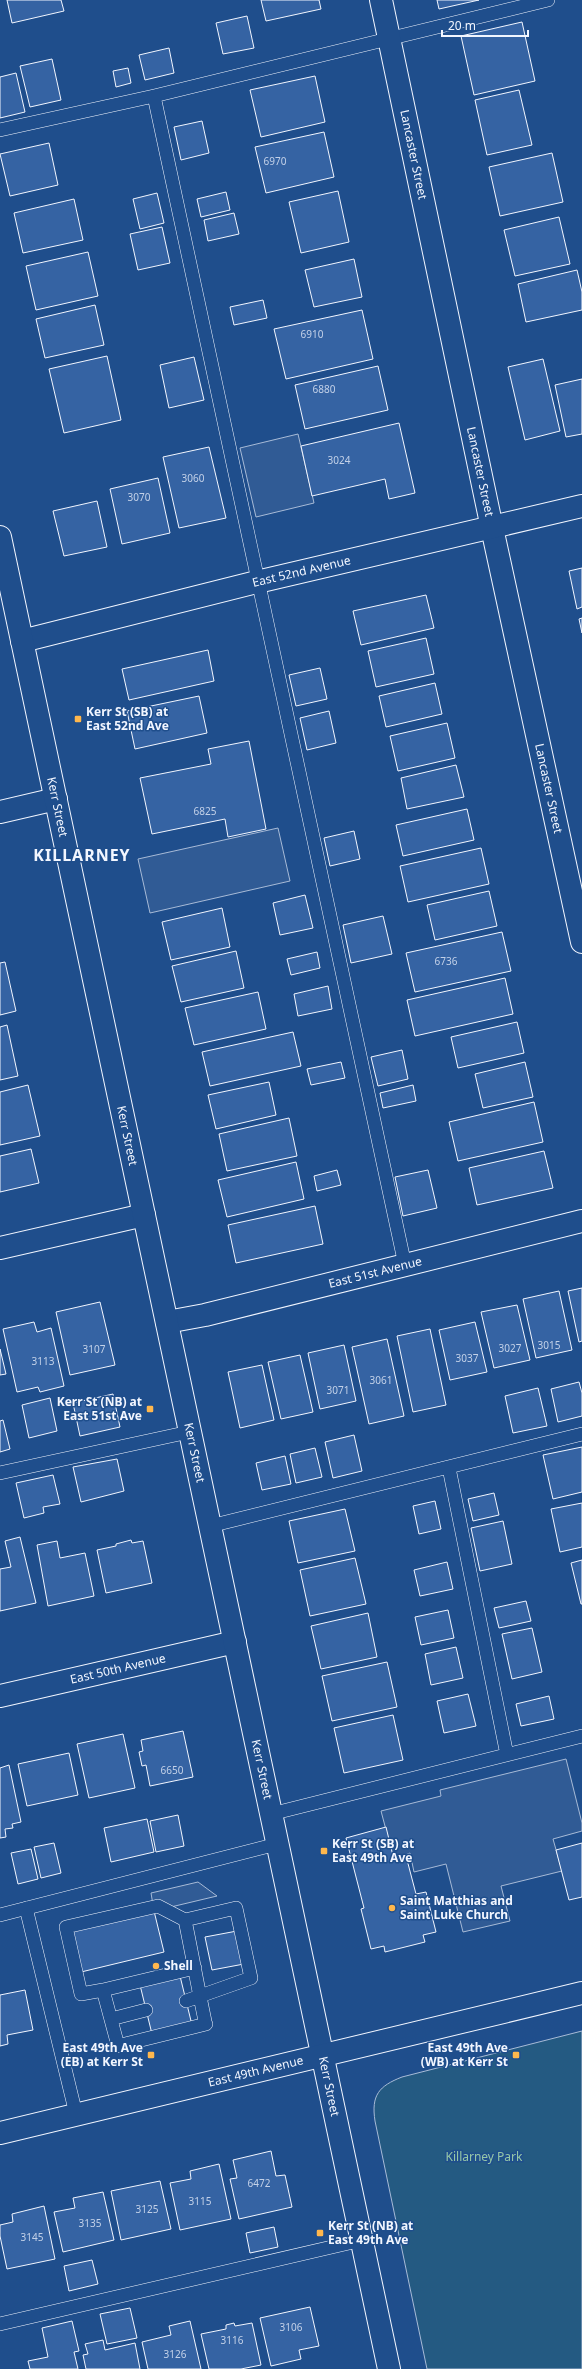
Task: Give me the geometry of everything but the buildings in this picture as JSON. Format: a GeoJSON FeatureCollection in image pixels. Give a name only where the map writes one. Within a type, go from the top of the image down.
{"type":"FeatureCollection","features":[{"type":"Feature","properties":{"kind":"street","name":"Lancaster Street"},"geometry":{"type":"LineString","coordinates":[[382,0],[492,528],[582,942]]}},
{"type":"Feature","properties":{"kind":"street","name":"East 52nd Avenue"},"geometry":{"type":"LineString","coordinates":[[22,641],[257,582],[582,506]]}},
{"type":"Feature","properties":{"kind":"street","name":"Kerr Street"},"geometry":{"type":"LineString","coordinates":[[0,537],[167,1322],[189,1432],[235,1642],[321,2056],[389,2369]]}},
{"type":"Feature","properties":{"kind":"street"},"geometry":{"type":"LineString","coordinates":[[0,812],[56,799]]}},
{"type":"Feature","properties":{"kind":"street"},"geometry":{"type":"LineString","coordinates":[[0,1248],[144,1214]]}},
{"type":"Feature","properties":{"kind":"street","name":"East 51st Avenue"},"geometry":{"type":"LineString","coordinates":[[167,1322],[205,1315],[582,1222]]}},
{"type":"Feature","properties":{"kind":"street","name":"East 50th Avenue"},"geometry":{"type":"LineString","coordinates":[[0,1696],[235,1642]]}},
{"type":"Feature","properties":{"kind":"street","name":"East 49th Avenue"},"geometry":{"type":"LineString","coordinates":[[0,2133],[582,1993]]}},
{"type":"Feature","properties":{"kind":"lane"},"geometry":{"type":"LineString","coordinates":[[0,130],[154,96],[389,37],[548,0]]}},
{"type":"Feature","properties":{"kind":"lane"},"geometry":{"type":"LineString","coordinates":[[154,96],[257,582],[405,1265]]}},
{"type":"Feature","properties":{"kind":"lane"},"geometry":{"type":"LineString","coordinates":[[0,1473],[189,1432]]}},
{"type":"Feature","properties":{"kind":"lane"},"geometry":{"type":"LineString","coordinates":[[210,1526],[582,1434]]}},
{"type":"Feature","properties":{"kind":"lane"},"geometry":{"type":"LineString","coordinates":[[449,1468],[507,1755]]}},
{"type":"Feature","properties":{"kind":"lane"},"geometry":{"type":"LineString","coordinates":[[271,1814],[582,1736]]}},
{"type":"Feature","properties":{"kind":"lane"},"geometry":{"type":"LineString","coordinates":[[0,1914],[277,1844]]}},
{"type":"Feature","properties":{"kind":"lane"},"geometry":{"type":"LineString","coordinates":[[186,2001],[251,1978],[236,1908],[186,1920],[158,1906],[66,1927],[80,1994],[195,1968]]}},
{"type":"Feature","properties":{"kind":"lane"},"geometry":{"type":"LineString","coordinates":[[26,1908],[76,2114]]}},
{"type":"Feature","properties":{"kind":"lane"},"geometry":{"type":"LineString","coordinates":[[103,1990],[117,2044],[205,2023],[186,1920]]}},
{"type":"Feature","properties":{"kind":"lane"},"geometry":{"type":"LineString","coordinates":[[111,2019],[146,2010]]}},
{"type":"Feature","properties":{"kind":"lane"},"geometry":{"type":"LineString","coordinates":[[0,2324],[362,2240]]}},
{"type":"Feature","properties":{"kind":"green space","name":"Killarney Park"},"geometry":{"type":"Polygon","coordinates":[[[582,2031],[582,2369],[427,2369],[375,2121],[374,2104],[378,2093],[382,2088],[394,2080],[402,2077],[582,2031]]]}},
{"type":"Feature","properties":{"kind":"shaded area"},"geometry":{"type":"Polygon","coordinates":[[[298,434],[314,503],[256,517],[240,448],[298,434]]]}},
{"type":"Feature","properties":{"kind":"shaded area"},"geometry":{"type":"Polygon","coordinates":[[[278,828],[290,881],[150,913],[138,859],[278,828]]]}},
{"type":"Feature","properties":{"kind":"shaded area"},"geometry":{"type":"Polygon","coordinates":[[[566,1759],[582,1823],[582,1831],[553,1839],[562,1871],[501,1886],[510,1921],[463,1932],[446,1864],[414,1872],[410,1853],[394,1860],[381,1811],[441,1796],[440,1790],[566,1759]]]}},
{"type":"Feature","properties":{"kind":"shaded area"},"geometry":{"type":"Polygon","coordinates":[[[198,1882],[217,1896],[154,1911],[151,1893],[198,1882]]]}},
{"type":"Feature","properties":{"kind":"place","name":"Kerr St (SB) at East 52nd Ave"},"geometry":{"type":"Point","coordinates":[78,719]}},
{"type":"Feature","properties":{"kind":"place","name":"Kerr St (NB) at East 51st Ave"},"geometry":{"type":"Point","coordinates":[150,1409]}},
{"type":"Feature","properties":{"kind":"place","name":"Kerr St (SB) at East 49th Ave"},"geometry":{"type":"Point","coordinates":[324,1851]}},
{"type":"Feature","properties":{"kind":"place","name":"Saint Matthias and Saint Luke Church"},"geometry":{"type":"Point","coordinates":[392,1908]}},
{"type":"Feature","properties":{"kind":"place","name":"Shell"},"geometry":{"type":"Point","coordinates":[156,1966]}},
{"type":"Feature","properties":{"kind":"place","name":"East 49th Ave (EB) at Kerr St"},"geometry":{"type":"Point","coordinates":[151,2055]}},
{"type":"Feature","properties":{"kind":"place","name":"East 49th Ave (WB) at Kerr St"},"geometry":{"type":"Point","coordinates":[516,2055]}},
{"type":"Feature","properties":{"kind":"place","name":"Kerr St (NB) at East 49th Ave"},"geometry":{"type":"Point","coordinates":[320,2233]}},
{"type":"Feature","properties":{"kind":"district","name":"KILLARNEY"},"geometry":{"type":"Point","coordinates":[82,855]}}]}
